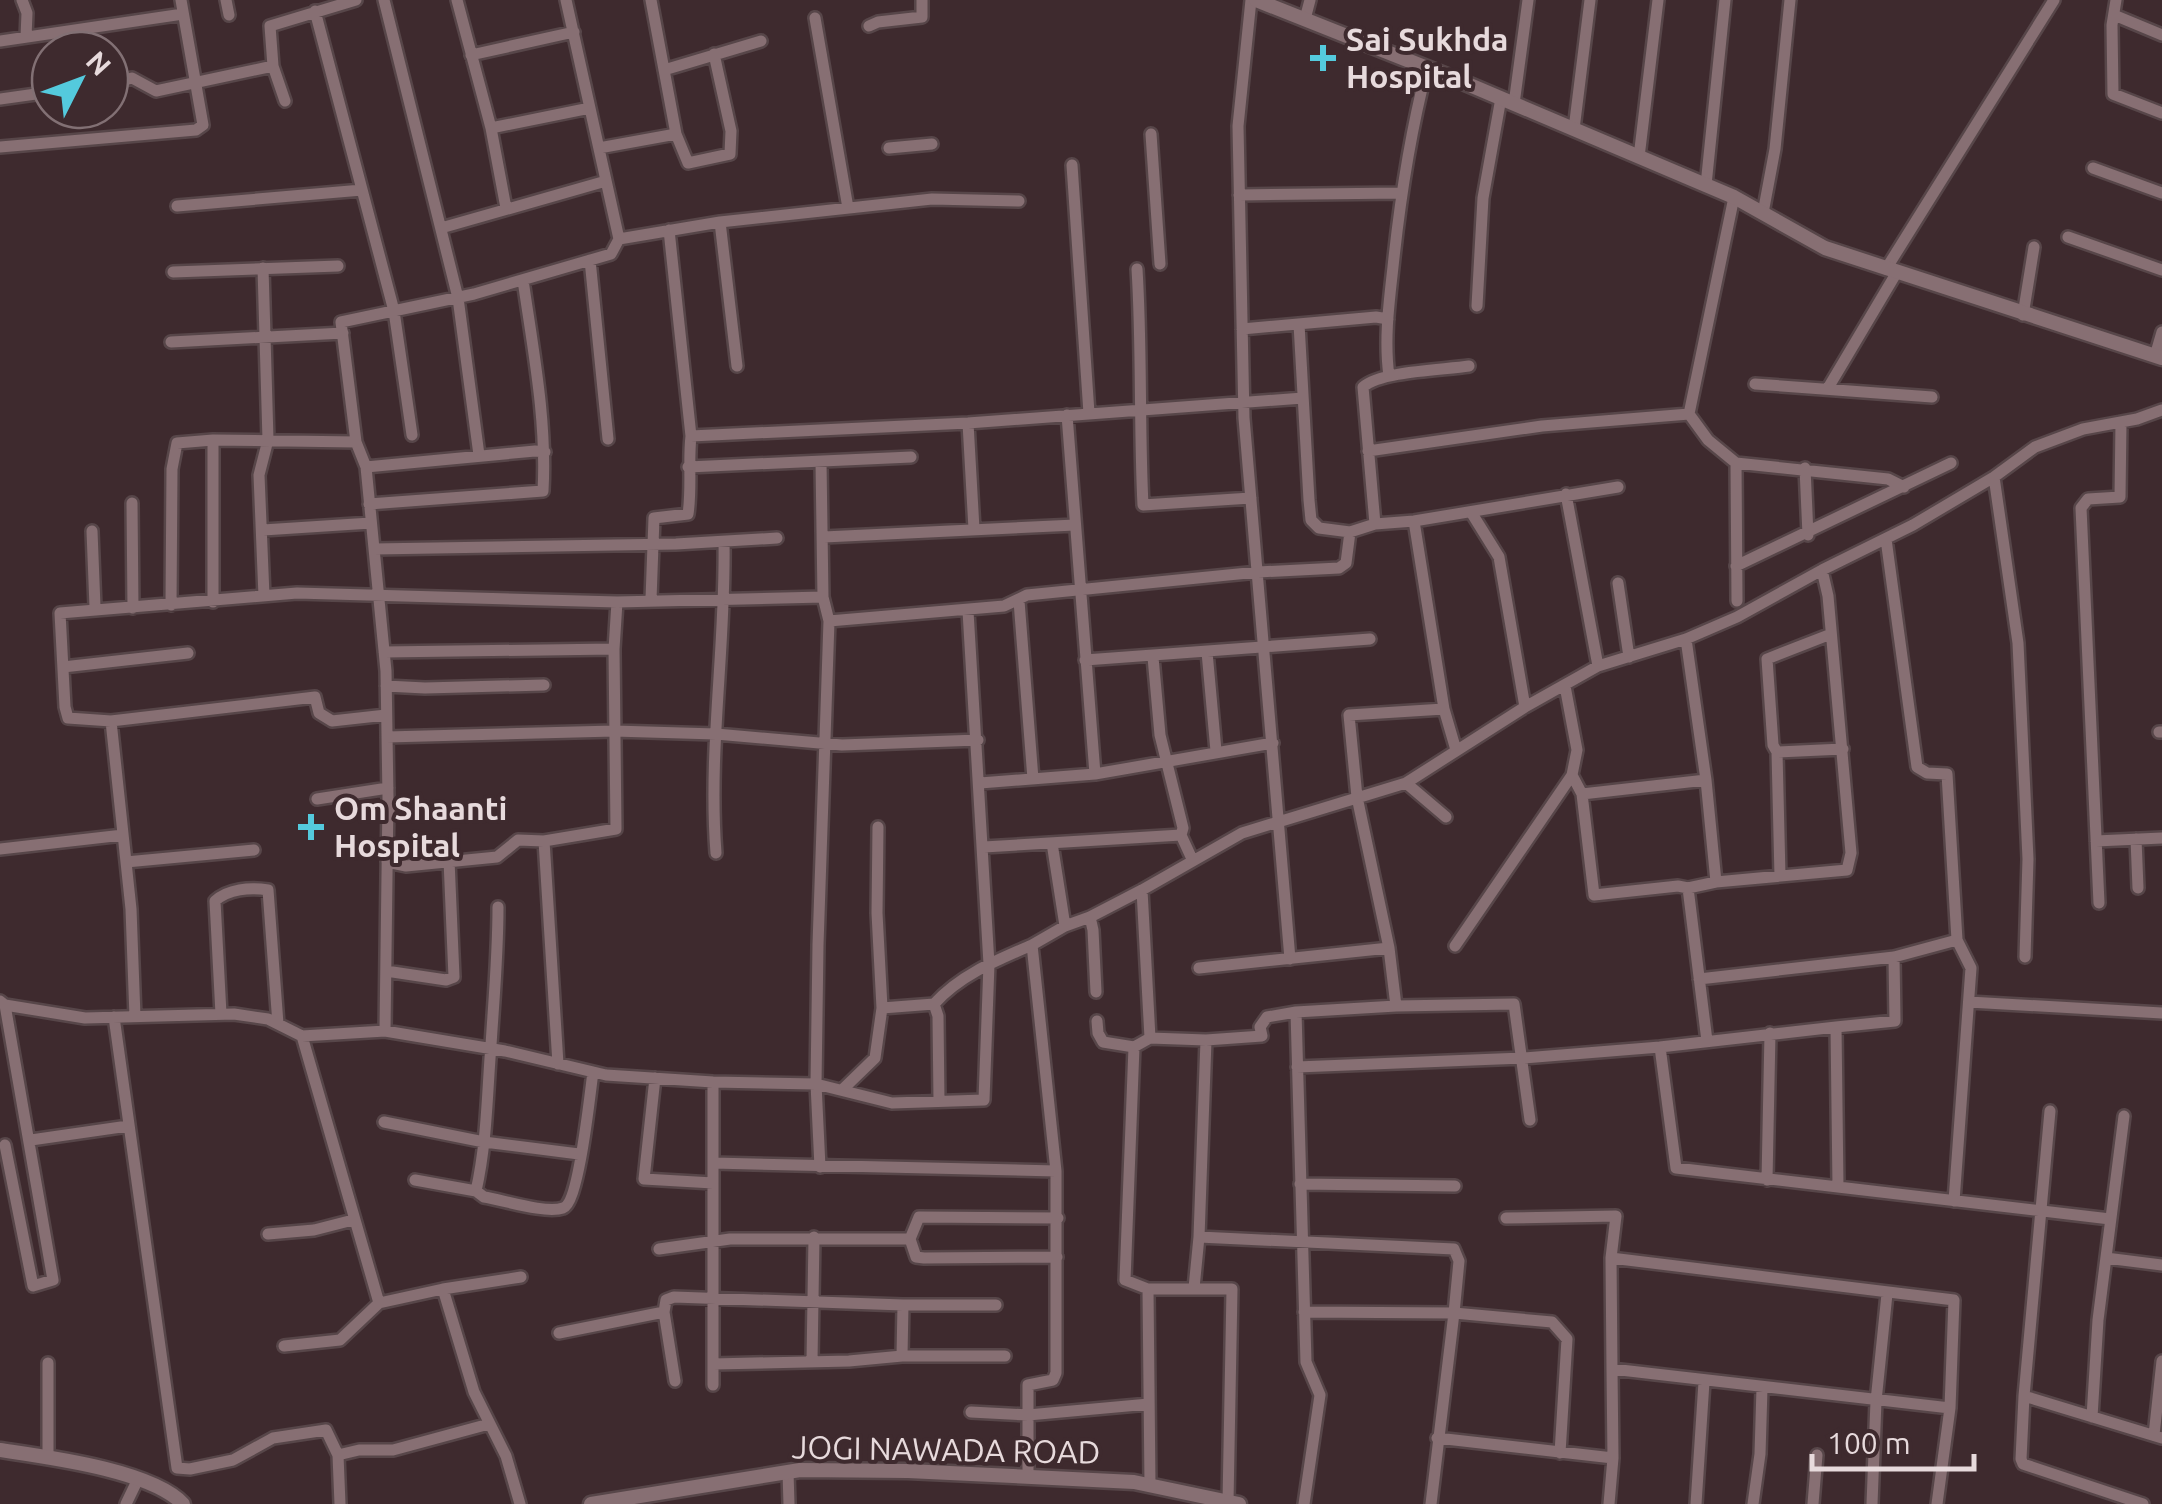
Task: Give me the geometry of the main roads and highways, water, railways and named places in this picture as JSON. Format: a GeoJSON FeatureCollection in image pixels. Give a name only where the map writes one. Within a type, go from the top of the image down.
{"type":"FeatureCollection","features":[{"type":"Feature","properties":{"kind":"place","name":"Sai Sukhda Hospital"},"geometry":{"type":"Point","coordinates":[1323,58]}},
{"type":"Feature","properties":{"kind":"place","name":"Om Shaanti Hospital"},"geometry":{"type":"Point","coordinates":[311,827]}}]}
